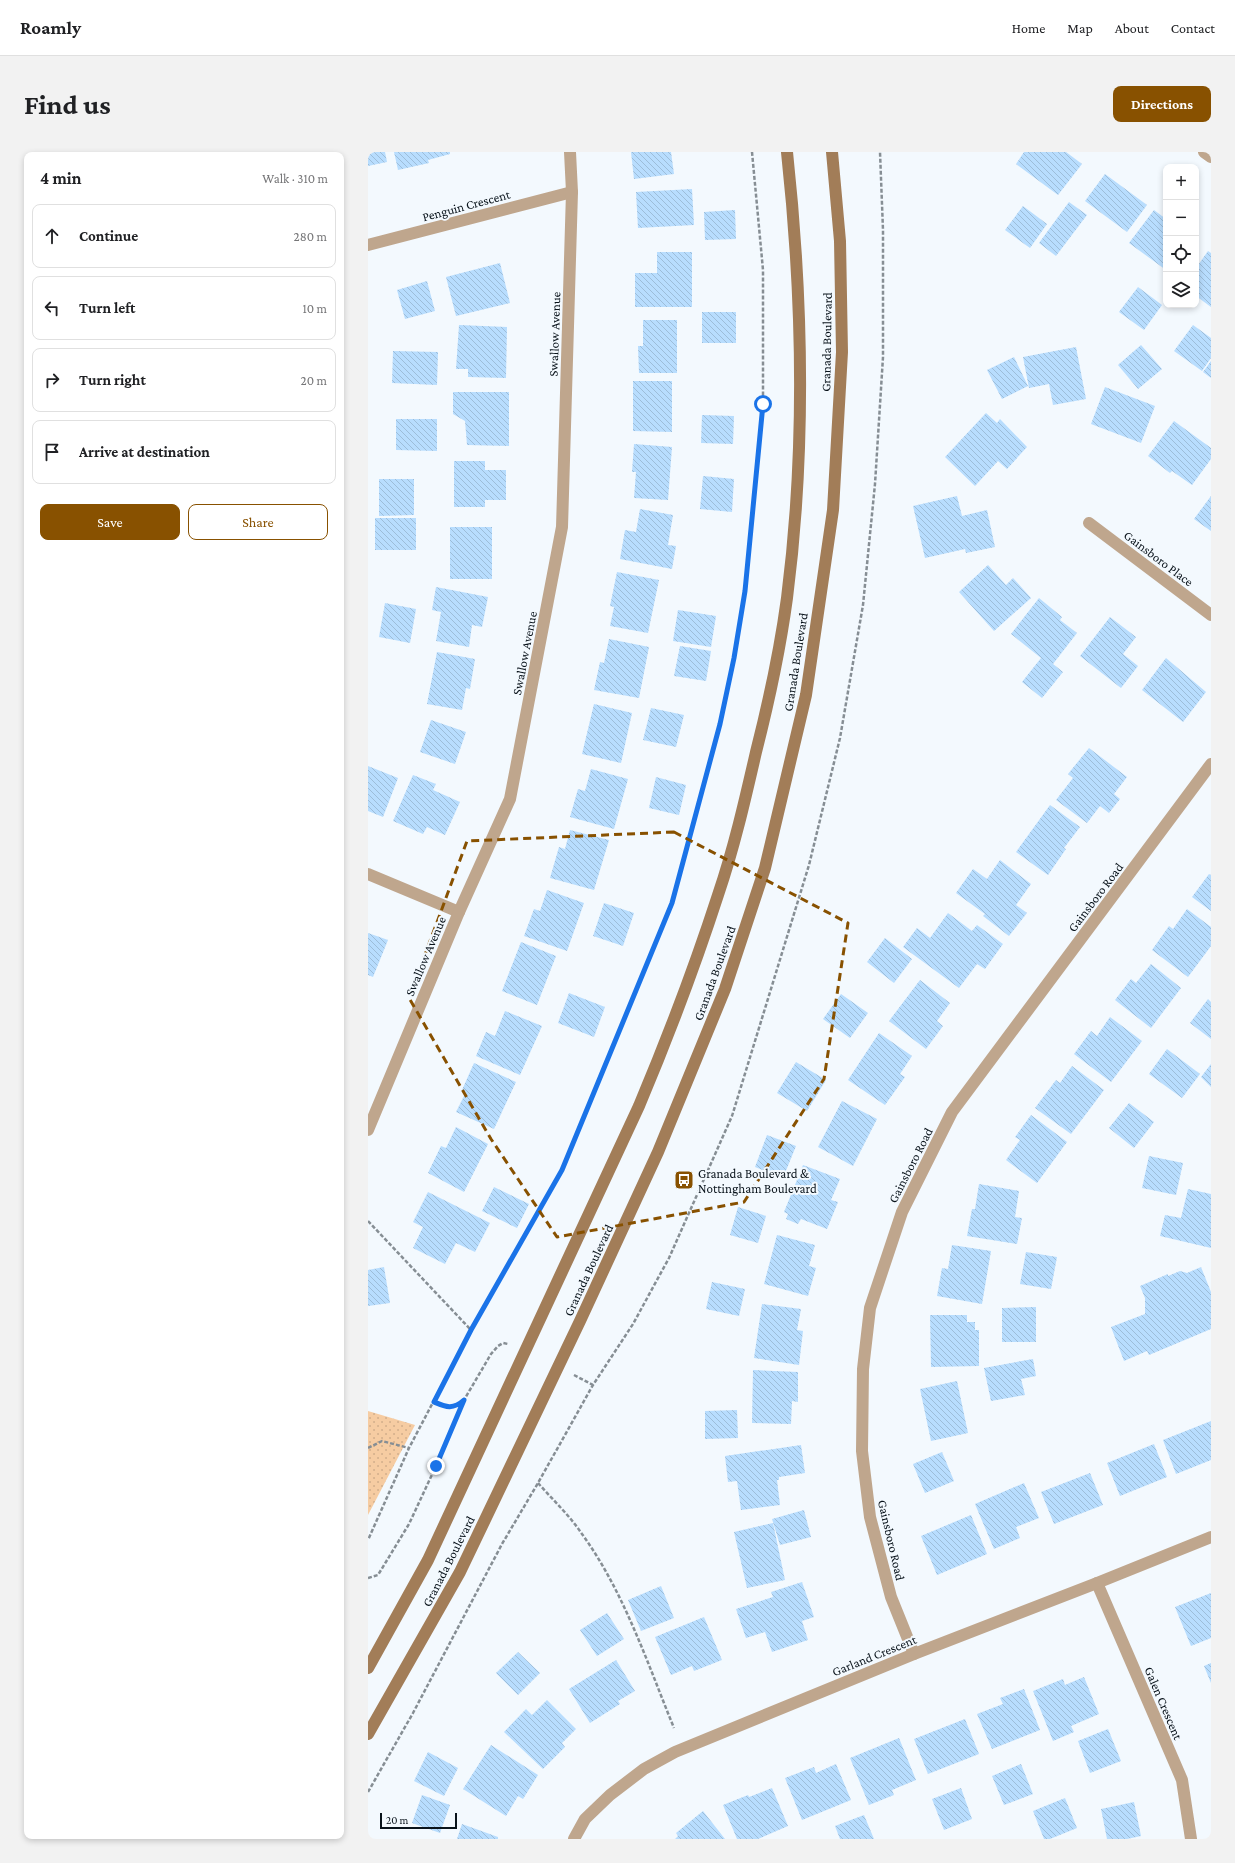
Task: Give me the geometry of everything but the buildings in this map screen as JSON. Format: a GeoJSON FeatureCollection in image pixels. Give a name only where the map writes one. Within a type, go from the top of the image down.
{"type":"FeatureCollection","features":[{"type":"Feature","properties":{"kind":"main road","name":"Granada Boulevard"},"geometry":{"type":"LineString","coordinates":[[368,1668],[428,1560],[639,1106],[667,1038],[719,893],[748,788],[769,700],[786,599],[798,487],[800,309],[788,152]]}},
{"type":"Feature","properties":{"kind":"main road","name":"Granada Boulevard"},"geometry":{"type":"LineString","coordinates":[[368,1734],[460,1572],[584,1314],[658,1152],[725,989],[765,868],[806,695],[833,510],[842,352],[840,241],[832,152]]}},
{"type":"Feature","properties":{"kind":"street","name":"Swallow Avenue"},"geometry":{"type":"LineString","coordinates":[[368,1130],[459,912],[510,799],[562,527],[572,192],[570,152]]}},
{"type":"Feature","properties":{"kind":"street"},"geometry":{"type":"LineString","coordinates":[[1204,152],[1211,157]]}},
{"type":"Feature","properties":{"kind":"street","name":"Penguin Crescent"},"geometry":{"type":"LineString","coordinates":[[368,245],[572,192]]}},
{"type":"Feature","properties":{"kind":"street","name":"Gainsboro Place"},"geometry":{"type":"LineString","coordinates":[[1089,523],[1211,615]]}},
{"type":"Feature","properties":{"kind":"street","name":"Gainsboro Road"},"geometry":{"type":"LineString","coordinates":[[914,1654],[891,1597],[870,1517],[862,1451],[863,1369],[870,1308],[902,1212],[952,1112],[1211,764]]}},
{"type":"Feature","properties":{"kind":"street"},"geometry":{"type":"LineString","coordinates":[[368,874],[459,912]]}},
{"type":"Feature","properties":{"kind":"street","name":"Garland Crescent"},"geometry":{"type":"LineString","coordinates":[[574,1839],[585,1819],[610,1795],[644,1769],[675,1752],[914,1654],[1211,1537]]}},
{"type":"Feature","properties":{"kind":"street","name":"Galen Crescent"},"geometry":{"type":"LineString","coordinates":[[1097,1583],[1182,1780],[1191,1839]]}},
{"type":"Feature","properties":{"kind":"path"},"geometry":{"type":"LineString","coordinates":[[368,1540],[410,1448],[471,1330],[562,1170],[670,910],[720,724],[734,658],[745,591],[763,404],[763,270],[752,152]]}},
{"type":"Feature","properties":{"kind":"path"},"geometry":{"type":"LineString","coordinates":[[368,1221],[471,1330]]}},
{"type":"Feature","properties":{"kind":"path"},"geometry":{"type":"LineString","coordinates":[[368,1578],[378,1575],[409,1524],[464,1400],[457,1406],[450,1408],[434,1402]]}},
{"type":"Feature","properties":{"kind":"path"},"geometry":{"type":"LineString","coordinates":[[368,1448],[382,1441],[410,1448]]}},
{"type":"Feature","properties":{"kind":"path"},"geometry":{"type":"LineString","coordinates":[[538,1483],[582,1532],[610,1578],[628,1617],[674,1728]]}},
{"type":"Feature","properties":{"kind":"highlighted area"},"geometry":{"type":"Polygon","coordinates":[[[674,832],[848,923],[824,1079],[744,1202],[557,1237],[491,1139],[409,998],[467,841],[674,832]]]}},
{"type":"Feature","properties":{"kind":"shaded area"},"geometry":{"type":"Polygon","coordinates":[[[368,1411],[415,1425],[368,1515],[368,1411]]]}},
{"type":"Feature","properties":{"kind":"place","name":"Granada Boulevard & Nottingham Boulevard"},"geometry":{"type":"Point","coordinates":[684,1180]}},
{"type":"Feature","properties":{"kind":"route"},"geometry":{"type":"LineString","coordinates":[[436,1466],[464,1400],[457,1406],[450,1408],[434,1402],[471,1330],[485,1308],[562,1170],[672,903],[720,724],[734,658],[745,591],[763,404]]}}]}
